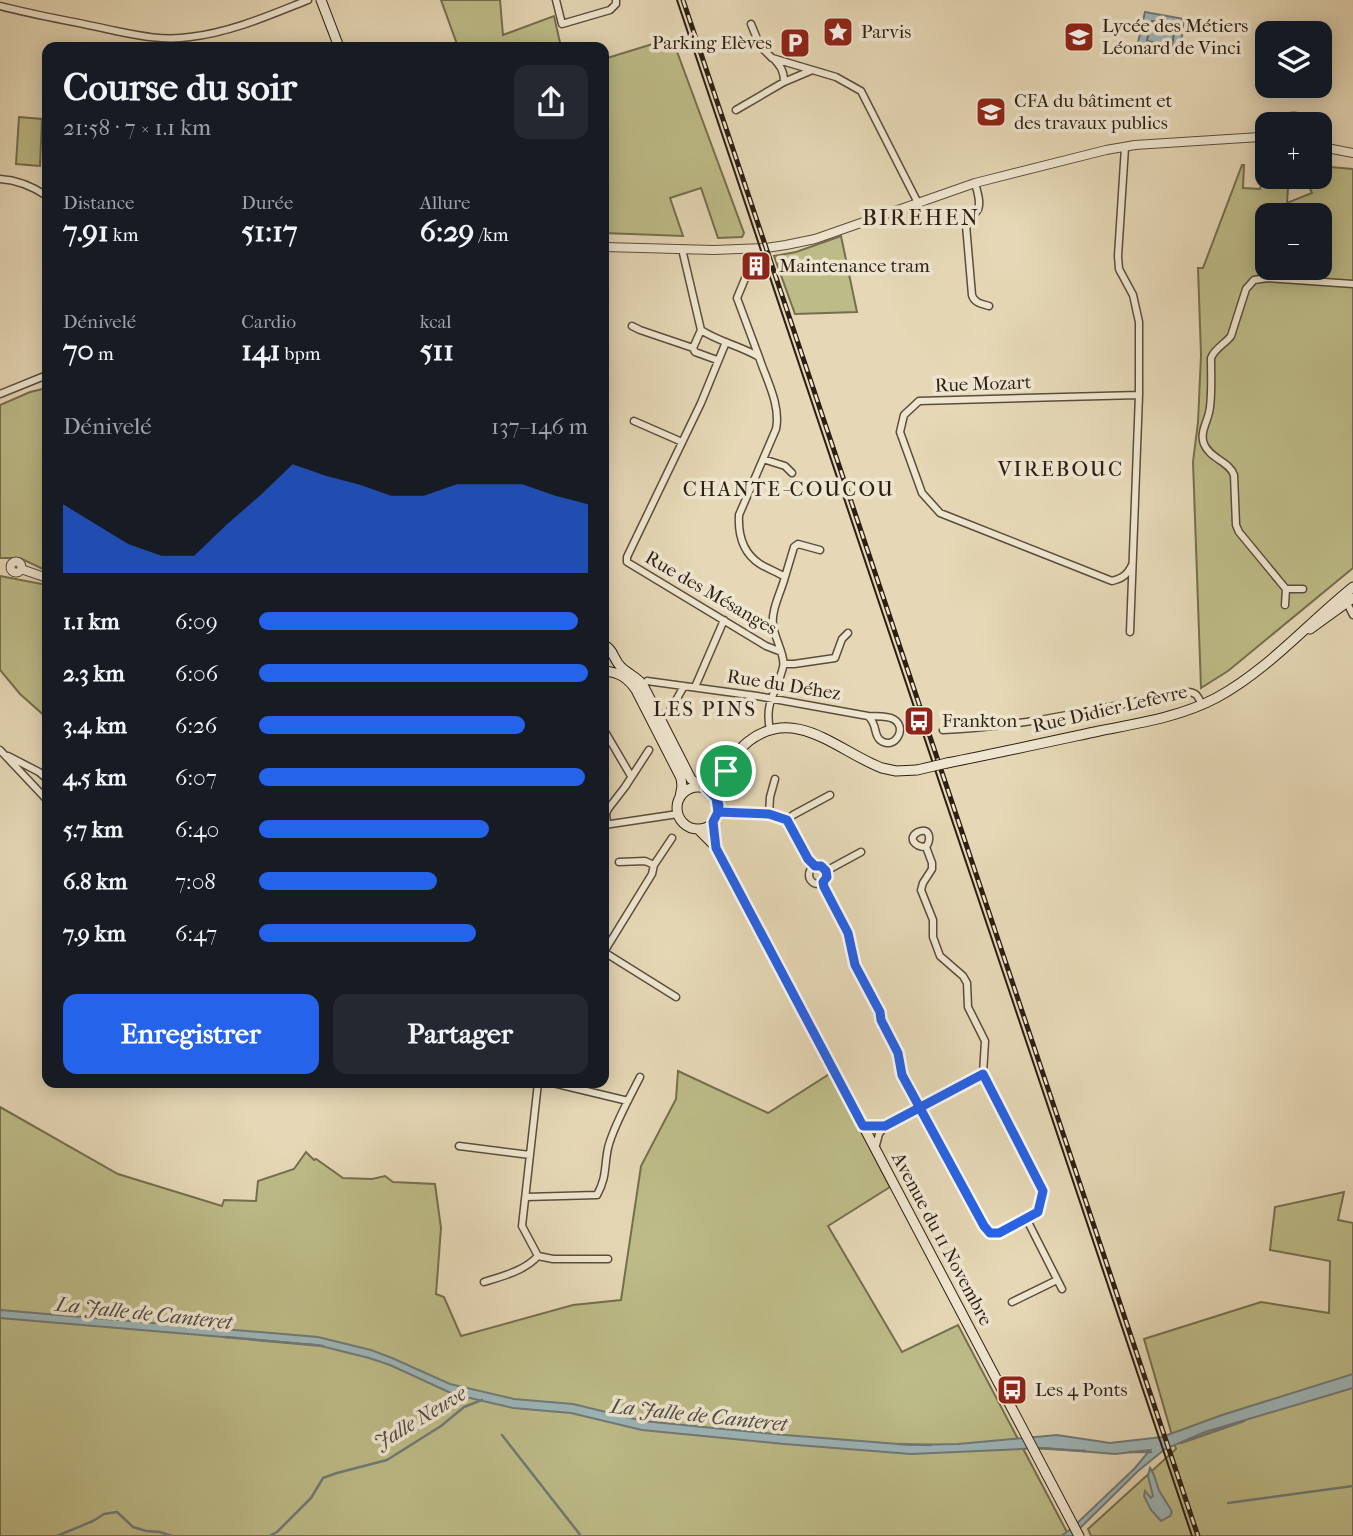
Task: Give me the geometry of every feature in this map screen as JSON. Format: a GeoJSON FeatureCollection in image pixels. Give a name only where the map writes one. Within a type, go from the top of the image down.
{"type":"FeatureCollection","features":[{"type":"Feature","properties":{"kind":"main road"},"geometry":{"type":"LineString","coordinates":[[321,0],[336,42]]}},
{"type":"Feature","properties":{"kind":"main road","name":"Rue Didier Lefèvre"},"geometry":{"type":"LineString","coordinates":[[770,730],[785,727],[803,729],[882,768],[896,771],[917,770],[1159,719],[1202,705],[1230,690],[1299,635],[1353,587]]}},
{"type":"Feature","properties":{"kind":"main road","name":"Rue Didier Lefèvre"},"geometry":{"type":"LineString","coordinates":[[1299,635],[1350,601]]}},
{"type":"Feature","properties":{"kind":"main road"},"geometry":{"type":"LineString","coordinates":[[609,648],[619,666],[643,685],[691,779],[716,798]]}},
{"type":"Feature","properties":{"kind":"main road"},"geometry":{"type":"LineString","coordinates":[[609,666],[614,657]]}},
{"type":"Feature","properties":{"kind":"main road"},"geometry":{"type":"LineString","coordinates":[[609,671],[631,682],[681,778],[677,808],[686,825],[698,828],[713,822],[718,812],[716,798],[726,771],[738,750],[748,741],[770,730]]}},
{"type":"Feature","properties":{"kind":"main road"},"geometry":{"type":"LineString","coordinates":[[680,797],[689,788],[704,788],[726,771]]}},
{"type":"Feature","properties":{"kind":"main road","name":"Avenue du 11 Novembre"},"geometry":{"type":"LineString","coordinates":[[713,822],[716,848]]}},
{"type":"Feature","properties":{"kind":"main road","name":"Avenue du 11 Novembre"},"geometry":{"type":"LineString","coordinates":[[698,828],[716,848],[1079,1536]]}},
{"type":"Feature","properties":{"kind":"street"},"geometry":{"type":"LineString","coordinates":[[0,6],[125,33],[170,38],[190,37],[253,22],[308,0]]}},
{"type":"Feature","properties":{"kind":"street"},"geometry":{"type":"LineString","coordinates":[[556,0],[562,24],[610,10],[616,0]]}},
{"type":"Feature","properties":{"kind":"street"},"geometry":{"type":"LineString","coordinates":[[751,24],[760,46],[782,67],[785,82]]}},
{"type":"Feature","properties":{"kind":"street"},"geometry":{"type":"LineString","coordinates":[[772,58],[836,77],[861,91],[918,203]]}},
{"type":"Feature","properties":{"kind":"street"},"geometry":{"type":"LineString","coordinates":[[736,110],[812,70]]}},
{"type":"Feature","properties":{"kind":"street"},"geometry":{"type":"LineString","coordinates":[[609,247],[766,248],[799,243],[975,183],[1107,150],[1255,138]]}},
{"type":"Feature","properties":{"kind":"street"},"geometry":{"type":"LineString","coordinates":[[1125,147],[1119,269],[1133,295],[1139,322],[1130,632]]}},
{"type":"Feature","properties":{"kind":"street"},"geometry":{"type":"LineString","coordinates":[[1332,150],[1353,153]]}},
{"type":"Feature","properties":{"kind":"street"},"geometry":{"type":"LineString","coordinates":[[0,179],[24,183],[42,193]]}},
{"type":"Feature","properties":{"kind":"street"},"geometry":{"type":"LineString","coordinates":[[975,183],[978,208],[976,213],[968,218],[966,225],[972,295],[973,300],[989,306]]}},
{"type":"Feature","properties":{"kind":"street"},"geometry":{"type":"LineString","coordinates":[[682,249],[701,330],[693,348]]}},
{"type":"Feature","properties":{"kind":"street"},"geometry":{"type":"LineString","coordinates":[[747,274],[737,298],[759,356],[778,419],[739,515],[738,528],[748,553],[759,563],[785,577]]}},
{"type":"Feature","properties":{"kind":"street"},"geometry":{"type":"LineString","coordinates":[[1285,605],[1286,589],[1236,525],[1232,469],[1205,448],[1202,440],[1210,409],[1211,358],[1231,336],[1246,289],[1254,279],[1353,284]]}},
{"type":"Feature","properties":{"kind":"street"},"geometry":{"type":"LineString","coordinates":[[632,326],[693,348],[695,352],[717,360]]}},
{"type":"Feature","properties":{"kind":"street"},"geometry":{"type":"LineString","coordinates":[[701,330],[759,356]]}},
{"type":"Feature","properties":{"kind":"street"},"geometry":{"type":"LineString","coordinates":[[634,421],[682,442],[726,342]]}},
{"type":"Feature","properties":{"kind":"street"},"geometry":{"type":"LineString","coordinates":[[0,394],[42,377]]}},
{"type":"Feature","properties":{"kind":"street","name":"Rue Mozart"},"geometry":{"type":"LineString","coordinates":[[1132,565],[1128,575],[1112,581],[940,513],[922,493],[900,432],[904,415],[919,401],[1139,394]]}},
{"type":"Feature","properties":{"kind":"street","name":"Rue des Mésanges"},"geometry":{"type":"LineString","coordinates":[[682,442],[627,562],[766,646],[780,651]]}},
{"type":"Feature","properties":{"kind":"street"},"geometry":{"type":"LineString","coordinates":[[763,459],[785,466],[792,473]]}},
{"type":"Feature","properties":{"kind":"street"},"geometry":{"type":"LineString","coordinates":[[770,730],[768,706],[784,664],[772,619],[794,547],[798,544],[820,550]]}},
{"type":"Feature","properties":{"kind":"street"},"geometry":{"type":"LineString","coordinates":[[0,566],[10,567],[15,573],[21,569],[42,576]]}},
{"type":"Feature","properties":{"kind":"street"},"geometry":{"type":"LineString","coordinates":[[1286,589],[1303,589]]}},
{"type":"Feature","properties":{"kind":"street"},"geometry":{"type":"LineString","coordinates":[[1353,592],[1348,597],[1353,615]]}},
{"type":"Feature","properties":{"kind":"street","name":"Rue du Déhez"},"geometry":{"type":"LineString","coordinates":[[695,687],[724,620]]}},
{"type":"Feature","properties":{"kind":"street"},"geometry":{"type":"LineString","coordinates":[[784,664],[835,658],[842,639],[848,633]]}},
{"type":"Feature","properties":{"kind":"street","name":"Rue du Déhez"},"geometry":{"type":"LineString","coordinates":[[647,681],[889,718],[897,721],[899,737],[892,742],[881,741],[869,716]]}},
{"type":"Feature","properties":{"kind":"street"},"geometry":{"type":"LineString","coordinates":[[670,711],[684,686]]}},
{"type":"Feature","properties":{"kind":"street"},"geometry":{"type":"LineString","coordinates":[[943,730],[1026,722],[1192,691],[1202,705]]}},
{"type":"Feature","properties":{"kind":"street"},"geometry":{"type":"LineString","coordinates":[[609,739],[631,776]]}},
{"type":"Feature","properties":{"kind":"street"},"geometry":{"type":"LineString","coordinates":[[609,808],[649,750]]}},
{"type":"Feature","properties":{"kind":"street"},"geometry":{"type":"LineString","coordinates":[[2,752],[42,775]]}},
{"type":"Feature","properties":{"kind":"street"},"geometry":{"type":"LineString","coordinates":[[2,752],[42,795]]}},
{"type":"Feature","properties":{"kind":"street"},"geometry":{"type":"LineString","coordinates":[[34,787],[37,779],[42,778]]}},
{"type":"Feature","properties":{"kind":"street"},"geometry":{"type":"LineString","coordinates":[[769,814],[775,779]]}},
{"type":"Feature","properties":{"kind":"street"},"geometry":{"type":"LineString","coordinates":[[787,820],[830,795]]}},
{"type":"Feature","properties":{"kind":"street"},"geometry":{"type":"LineString","coordinates":[[718,812],[769,814],[787,820],[808,859],[826,871],[827,877],[823,882],[817,883],[810,877],[810,871],[815,866]]}},
{"type":"Feature","properties":{"kind":"street"},"geometry":{"type":"LineString","coordinates":[[609,824],[678,814]]}},
{"type":"Feature","properties":{"kind":"street"},"geometry":{"type":"LineString","coordinates":[[609,944],[672,838]]}},
{"type":"Feature","properties":{"kind":"street"},"geometry":{"type":"LineString","coordinates":[[823,882],[848,933],[855,965],[880,1012],[881,1020],[898,1053],[902,1075],[919,1109],[984,1226],[990,1233],[999,1233],[1038,1212],[1043,1191],[983,1074],[985,1041],[968,1007],[967,983],[963,976],[940,956],[933,937],[933,920],[921,890],[932,869],[926,847]]}},
{"type":"Feature","properties":{"kind":"street"},"geometry":{"type":"LineString","coordinates":[[826,871],[861,852]]}},
{"type":"Feature","properties":{"kind":"street"},"geometry":{"type":"LineString","coordinates":[[619,862],[645,861],[654,865]]}},
{"type":"Feature","properties":{"kind":"street"},"geometry":{"type":"LineString","coordinates":[[609,955],[676,997]]}},
{"type":"Feature","properties":{"kind":"street"},"geometry":{"type":"LineString","coordinates":[[863,1126],[885,1126],[983,1074]]}},
{"type":"Feature","properties":{"kind":"street"},"geometry":{"type":"LineString","coordinates":[[526,1197],[597,1195],[604,1183],[608,1146],[640,1077]]}},
{"type":"Feature","properties":{"kind":"street"},"geometry":{"type":"LineString","coordinates":[[537,1088],[522,1226],[538,1256]]}},
{"type":"Feature","properties":{"kind":"street"},"geometry":{"type":"LineString","coordinates":[[574,1088],[628,1101]]}},
{"type":"Feature","properties":{"kind":"street"},"geometry":{"type":"LineString","coordinates":[[875,1149],[879,1134],[885,1126]]}},
{"type":"Feature","properties":{"kind":"street"},"geometry":{"type":"LineString","coordinates":[[459,1146],[530,1155]]}},
{"type":"Feature","properties":{"kind":"street"},"geometry":{"type":"LineString","coordinates":[[1026,1218],[1062,1289]]}},
{"type":"Feature","properties":{"kind":"street"},"geometry":{"type":"LineString","coordinates":[[538,1256],[553,1259],[607,1259]]}},
{"type":"Feature","properties":{"kind":"street"},"geometry":{"type":"LineString","coordinates":[[484,1282],[532,1263],[538,1256]]}},
{"type":"Feature","properties":{"kind":"street"},"geometry":{"type":"LineString","coordinates":[[1012,1301],[1057,1280]]}},
{"type":"Feature","properties":{"kind":"shaded area"},"geometry":{"type":"Polygon","coordinates":[[[441,0],[500,0],[503,35],[554,16],[560,42],[456,42],[441,0]]]}},
{"type":"Feature","properties":{"kind":"shaded area"},"geometry":{"type":"Polygon","coordinates":[[[672,38],[744,233],[742,237],[718,238],[701,188],[670,198],[683,236],[609,233],[609,57],[672,38]]]}},
{"type":"Feature","properties":{"kind":"shaded area"},"geometry":{"type":"Polygon","coordinates":[[[19,117],[42,119],[40,166],[16,164],[19,117]]]}},
{"type":"Feature","properties":{"kind":"shaded area"},"geometry":{"type":"Polygon","coordinates":[[[1242,165],[1243,188],[1288,189],[1287,203],[1312,193],[1310,189],[1332,189],[1332,167],[1353,169],[1353,568],[1228,671],[1201,688],[1193,462],[1201,355],[1198,268],[1203,268],[1242,165]]]}},
{"type":"Feature","properties":{"kind":"shaded area"},"geometry":{"type":"Polygon","coordinates":[[[841,236],[857,312],[795,314],[774,256],[796,252],[841,236]]]}},
{"type":"Feature","properties":{"kind":"shaded area"},"geometry":{"type":"Polygon","coordinates":[[[42,389],[42,569],[20,558],[0,558],[0,405],[42,389]]]}},
{"type":"Feature","properties":{"kind":"shaded area"},"geometry":{"type":"Polygon","coordinates":[[[0,576],[42,584],[42,714],[20,694],[0,670],[0,576]]]}},
{"type":"Feature","properties":{"kind":"shaded area"},"geometry":{"type":"Polygon","coordinates":[[[678,1071],[768,1113],[831,1073],[890,1187],[828,1226],[902,1352],[958,1325],[1069,1536],[0,1536],[0,1107],[118,1174],[222,1206],[224,1200],[256,1201],[258,1181],[294,1169],[306,1152],[343,1178],[372,1179],[385,1176],[393,1182],[435,1184],[441,1228],[436,1294],[444,1297],[461,1336],[573,1305],[621,1300],[641,1166],[676,1099],[678,1071]]]}},
{"type":"Feature","properties":{"kind":"shaded area"},"geometry":{"type":"Polygon","coordinates":[[[1344,1192],[1338,1220],[1353,1223],[1353,1536],[1091,1536],[1088,1529],[1176,1449],[1144,1339],[1261,1302],[1329,1313],[1330,1261],[1270,1250],[1275,1207],[1344,1192]]]}},
{"type":"Feature","properties":{"kind":"water"},"geometry":{"type":"Polygon","coordinates":[[[1145,12],[1184,19],[1180,52],[1172,55],[1137,47],[1145,12]]]}},
{"type":"Feature","properties":{"kind":"water"},"geometry":{"type":"Polygon","coordinates":[[[0,1310],[318,1337],[371,1350],[450,1384],[514,1399],[573,1404],[643,1421],[911,1445],[958,1444],[1057,1435],[1110,1443],[1162,1437],[1353,1374],[1353,1388],[1205,1432],[1165,1449],[1138,1471],[1072,1536],[1061,1536],[1135,1468],[1150,1450],[1115,1454],[1043,1448],[911,1454],[642,1430],[571,1413],[513,1408],[453,1394],[390,1365],[317,1345],[0,1318],[0,1310]]]}},
{"type":"Feature","properties":{"kind":"water"},"geometry":{"type":"Polygon","coordinates":[[[1150,1468],[1172,1512],[1161,1521],[1144,1496],[1145,1491],[1151,1498],[1153,1496],[1148,1476],[1150,1468]]]}},
{"type":"Feature","properties":{"kind":"waterway","name":"La Jalle de Canteret"},"geometry":{"type":"LineString","coordinates":[[225,1337],[323,1346]]}},
{"type":"Feature","properties":{"kind":"waterway","name":"Jalle Neuve"},"geometry":{"type":"LineString","coordinates":[[269,1536],[277,1532],[311,1498],[323,1478],[387,1460],[441,1426],[464,1407],[482,1400]]}},
{"type":"Feature","properties":{"kind":"waterway","name":"La Jalle de Canteret"},"geometry":{"type":"LineString","coordinates":[[1181,1443],[1244,1421]]}},
{"type":"Feature","properties":{"kind":"waterway"},"geometry":{"type":"LineString","coordinates":[[502,1435],[581,1536]]}},
{"type":"Feature","properties":{"kind":"waterway","name":"La Jalle de Canteret"},"geometry":{"type":"LineString","coordinates":[[899,1444],[931,1445]]}},
{"type":"Feature","properties":{"kind":"waterway","name":"La Jalle de Canteret"},"geometry":{"type":"LineString","coordinates":[[1035,1448],[1085,1451]]}},
{"type":"Feature","properties":{"kind":"waterway","name":"La Jalle de Canteret"},"geometry":{"type":"LineString","coordinates":[[1130,1452],[1151,1452]]}},
{"type":"Feature","properties":{"kind":"waterway"},"geometry":{"type":"LineString","coordinates":[[1228,1503],[1353,1486]]}},
{"type":"Feature","properties":{"kind":"waterway","name":"Jalle Neuve"},"geometry":{"type":"LineString","coordinates":[[57,1536],[104,1514],[117,1512],[133,1527],[172,1536]]}},
{"type":"Feature","properties":{"kind":"tram line"},"geometry":{"type":"LineString","coordinates":[[677,0],[1192,1536]]}},
{"type":"Feature","properties":{"kind":"railway"},"geometry":{"type":"LineString","coordinates":[[683,0],[1198,1536]]}},
{"type":"Feature","properties":{"kind":"place","name":"Parvis"},"geometry":{"type":"Point","coordinates":[838,32]}},
{"type":"Feature","properties":{"kind":"place","name":"Lycée des Métiers Léonard de Vinci"},"geometry":{"type":"Point","coordinates":[1079,37]}},
{"type":"Feature","properties":{"kind":"place","name":"Parking Elèves"},"geometry":{"type":"Point","coordinates":[795,43]}},
{"type":"Feature","properties":{"kind":"place","name":"CFA du bâtiment et des travaux publics"},"geometry":{"type":"Point","coordinates":[991,112]}},
{"type":"Feature","properties":{"kind":"place","name":"Maintenance tram"},"geometry":{"type":"Point","coordinates":[756,266]}},
{"type":"Feature","properties":{"kind":"place","name":"Frankton"},"geometry":{"type":"Point","coordinates":[919,721]}},
{"type":"Feature","properties":{"kind":"place","name":"Les 4 Ponts"},"geometry":{"type":"Point","coordinates":[1012,1390]}},
{"type":"Feature","properties":{"kind":"district","name":"BIREHEN"},"geometry":{"type":"Point","coordinates":[921,217]}},
{"type":"Feature","properties":{"kind":"district","name":"VIREBOUC"},"geometry":{"type":"Point","coordinates":[1061,469]}},
{"type":"Feature","properties":{"kind":"district","name":"CHANTE-COUCOU"},"geometry":{"type":"Point","coordinates":[789,489]}},
{"type":"Feature","properties":{"kind":"district","name":"LES PINS"},"geometry":{"type":"Point","coordinates":[705,709]}},
{"type":"Feature","properties":{"kind":"route"},"geometry":{"type":"LineString","coordinates":[[726,771],[707,789],[712,792],[716,798],[719,805],[718,812],[716,818],[713,822],[716,848],[863,1126],[885,1126],[919,1109],[983,1074],[1043,1191],[1038,1212],[999,1233],[990,1233],[984,1226],[919,1109],[902,1075],[898,1053],[855,965],[848,933],[824,887],[826,871],[808,859],[787,820],[769,814],[718,812],[716,798],[726,771]]}}]}
